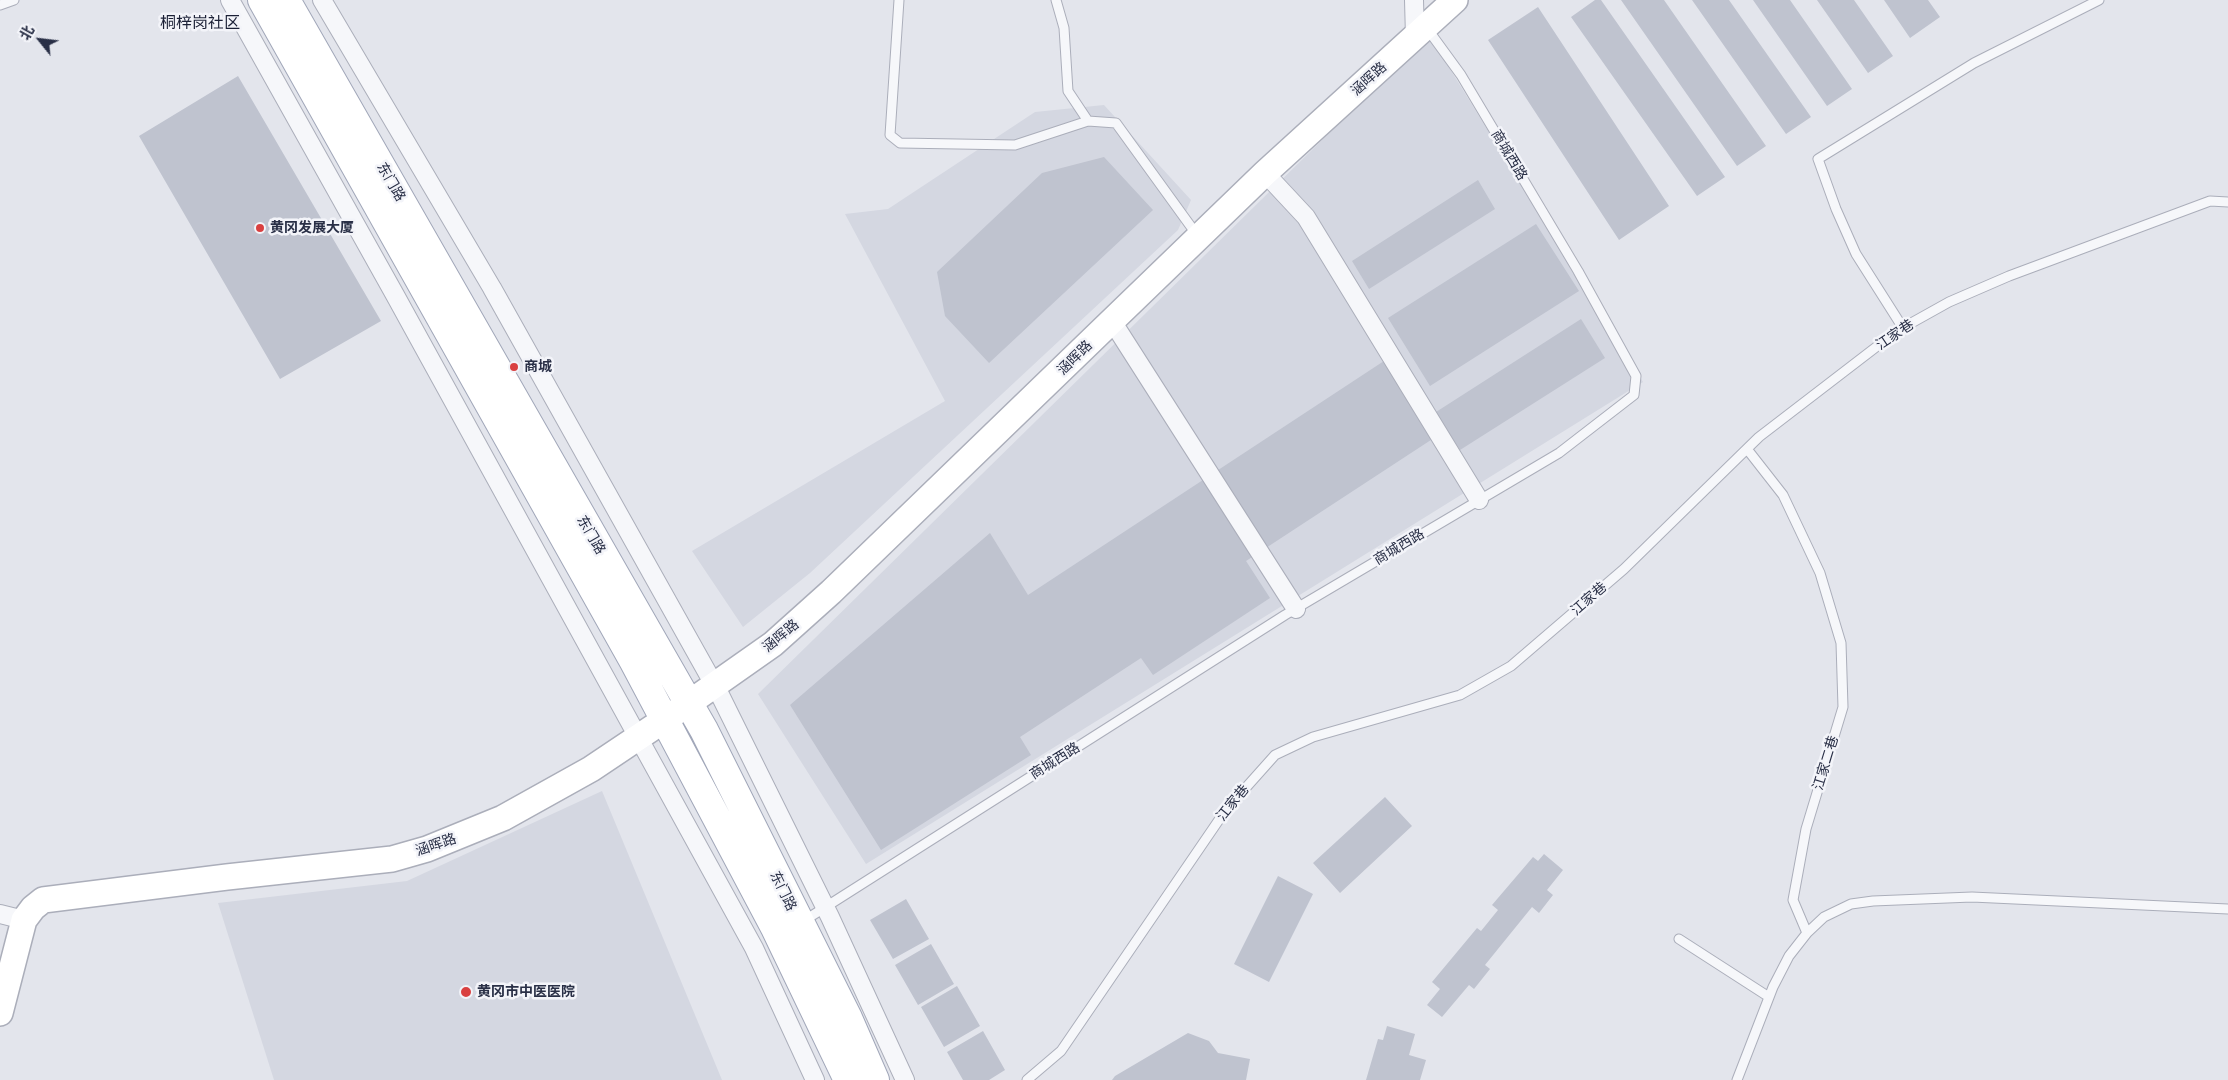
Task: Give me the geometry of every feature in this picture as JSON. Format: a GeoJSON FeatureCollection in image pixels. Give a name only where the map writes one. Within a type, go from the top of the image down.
{"type":"FeatureCollection","features":[{"type":"Feature","properties":{"kind":"main road","name":"东门路"},"geometry":{"type":"LineString","coordinates":[[262,0],[664,720],[775,928],[848,1080]]}},
{"type":"Feature","properties":{"kind":"main road","name":"东门路"},"geometry":{"type":"LineString","coordinates":[[286,0],[689,703],[848,1018],[875,1080]]}},
{"type":"Feature","properties":{"kind":"street"},"geometry":{"type":"LineString","coordinates":[[230,0],[395,295],[754,948],[815,1080]]}},
{"type":"Feature","properties":{"kind":"street"},"geometry":{"type":"LineString","coordinates":[[322,0],[492,288],[714,685],[825,907],[905,1080]]}},
{"type":"Feature","properties":{"kind":"street"},"geometry":{"type":"LineString","coordinates":[[1414,0],[1421,32]]}},
{"type":"Feature","properties":{"kind":"street","name":"涵晖路"},"geometry":{"type":"LineString","coordinates":[[1,1008],[24,920],[33,908],[43,900],[52,897],[392,860],[458,838],[503,818],[591,769],[689,703],[772,644],[831,592],[1265,173],[1456,0]]}},
{"type":"Feature","properties":{"kind":"street"},"geometry":{"type":"LineString","coordinates":[[1265,173],[1306,217],[1479,500]]}},
{"type":"Feature","properties":{"kind":"street"},"geometry":{"type":"LineString","coordinates":[[1112,321],[1296,609]]}},
{"type":"Feature","properties":{"kind":"street"},"geometry":{"type":"LineString","coordinates":[[0,914],[24,920]]}},
{"type":"Feature","properties":{"kind":"lane"},"geometry":{"type":"LineString","coordinates":[[0,5],[14,0]]}},
{"type":"Feature","properties":{"kind":"lane"},"geometry":{"type":"LineString","coordinates":[[900,0],[890,135],[900,143],[1015,145],[1088,121],[1116,123],[1199,237]]}},
{"type":"Feature","properties":{"kind":"lane"},"geometry":{"type":"LineString","coordinates":[[1056,0],[1064,28],[1068,92],[1088,121]]}},
{"type":"Feature","properties":{"kind":"lane"},"geometry":{"type":"LineString","coordinates":[[1903,328],[1856,254],[1836,209],[1818,159],[1974,63],[2099,0]]}},
{"type":"Feature","properties":{"kind":"lane","name":"商城西路"},"geometry":{"type":"LineString","coordinates":[[800,924],[1296,609],[1559,453],[1634,395],[1636,376],[1578,271],[1466,83],[1421,32]]}},
{"type":"Feature","properties":{"kind":"lane","name":"江家巷"},"geometry":{"type":"LineString","coordinates":[[1027,1080],[1061,1051],[1225,811],[1275,755],[1313,737],[1460,695],[1511,666],[1624,569],[1759,437],[1903,328],[1949,302],[2009,276],[2210,201],[2228,202]]}},
{"type":"Feature","properties":{"kind":"lane","name":"江家二巷"},"geometry":{"type":"LineString","coordinates":[[1747,449],[1782,495],[1820,573],[1841,643],[1844,707],[1806,829],[1793,900],[1807,933]]}},
{"type":"Feature","properties":{"kind":"lane"},"geometry":{"type":"LineString","coordinates":[[1737,1080],[1769,997],[1788,956],[1807,933],[1824,917],[1851,904],[1873,901],[1972,897],[2228,909]]}},
{"type":"Feature","properties":{"kind":"lane"},"geometry":{"type":"LineString","coordinates":[[1679,940],[1769,997]]}},
{"type":"Feature","properties":{"kind":"shaded area"},"geometry":{"type":"Polygon","coordinates":[[[1429,35],[1643,382],[866,864],[758,694],[1429,35]]]}},
{"type":"Feature","properties":{"kind":"shaded area"},"geometry":{"type":"Polygon","coordinates":[[[1104,105],[1191,200],[1178,230],[810,573],[743,627],[692,551],[945,401],[845,214],[888,209],[1035,112],[1104,105]]]}},
{"type":"Feature","properties":{"kind":"shaded area","name":"黄冈市中医医院"},"geometry":{"type":"Polygon","coordinates":[[[602,791],[722,1080],[274,1080],[218,903],[407,881],[602,791]]]}},
{"type":"Feature","properties":{"kind":"building"},"geometry":{"type":"Polygon","coordinates":[[[1595,0],[1601,0],[1725,177],[1697,196],[1571,17],[1595,0]]]}},
{"type":"Feature","properties":{"kind":"building"},"geometry":{"type":"Polygon","coordinates":[[[1621,0],[1664,0],[1766,146],[1737,166],[1621,0]]]}},
{"type":"Feature","properties":{"kind":"building"},"geometry":{"type":"Polygon","coordinates":[[[1692,0],[1729,0],[1811,117],[1786,134],[1692,0]]]}},
{"type":"Feature","properties":{"kind":"building"},"geometry":{"type":"Polygon","coordinates":[[[1753,0],[1790,0],[1852,89],[1827,106],[1753,0]]]}},
{"type":"Feature","properties":{"kind":"building"},"geometry":{"type":"Polygon","coordinates":[[[1817,0],[1854,0],[1893,56],[1868,73],[1817,0]]]}},
{"type":"Feature","properties":{"kind":"building"},"geometry":{"type":"Polygon","coordinates":[[[1884,0],[1928,0],[1940,17],[1910,38],[1884,0]]]}},
{"type":"Feature","properties":{"kind":"building"},"geometry":{"type":"Polygon","coordinates":[[[1538,7],[1669,206],[1619,240],[1488,40],[1538,7]]]}},
{"type":"Feature","properties":{"kind":"building","name":"黄冈发展大厦"},"geometry":{"type":"Polygon","coordinates":[[[238,76],[381,321],[280,379],[139,136],[238,76]]]}},
{"type":"Feature","properties":{"kind":"building"},"geometry":{"type":"Polygon","coordinates":[[[1104,157],[1153,210],[989,363],[945,316],[937,272],[1042,173],[1104,157]]]}},
{"type":"Feature","properties":{"kind":"building"},"geometry":{"type":"Polygon","coordinates":[[[1478,180],[1495,209],[1369,289],[1352,261],[1478,180]]]}},
{"type":"Feature","properties":{"kind":"building"},"geometry":{"type":"Polygon","coordinates":[[[1536,224],[1579,291],[1430,386],[1388,318],[1536,224]]]}},
{"type":"Feature","properties":{"kind":"building"},"geometry":{"type":"Polygon","coordinates":[[[1581,319],[1605,358],[1460,450],[1436,412],[1581,319]]]}},
{"type":"Feature","properties":{"kind":"building"},"geometry":{"type":"Polygon","coordinates":[[[1387,359],[1437,436],[1246,561],[1270,598],[1153,675],[1141,658],[1020,737],[1031,755],[881,850],[790,705],[990,533],[1028,595],[1387,359]]]}},
{"type":"Feature","properties":{"kind":"building"},"geometry":{"type":"Polygon","coordinates":[[[1385,797],[1412,826],[1340,893],[1313,863],[1385,797]]]}},
{"type":"Feature","properties":{"kind":"building"},"geometry":{"type":"Polygon","coordinates":[[[1544,854],[1563,870],[1547,890],[1553,895],[1539,913],[1532,907],[1485,965],[1490,969],[1474,989],[1469,985],[1442,1017],[1427,1005],[1440,989],[1432,982],[1477,928],[1481,931],[1498,910],[1492,905],[1533,857],[1538,861],[1544,854]]]}},
{"type":"Feature","properties":{"kind":"building"},"geometry":{"type":"Polygon","coordinates":[[[1278,876],[1313,894],[1269,982],[1234,964],[1278,876]]]}},
{"type":"Feature","properties":{"kind":"building"},"geometry":{"type":"Polygon","coordinates":[[[906,899],[929,939],[893,959],[870,920],[906,899]]]}},
{"type":"Feature","properties":{"kind":"building"},"geometry":{"type":"Polygon","coordinates":[[[931,944],[954,984],[918,1005],[895,965],[931,944]]]}},
{"type":"Feature","properties":{"kind":"building"},"geometry":{"type":"Polygon","coordinates":[[[957,986],[980,1026],[944,1047],[921,1007],[957,986]]]}},
{"type":"Feature","properties":{"kind":"building"},"geometry":{"type":"Polygon","coordinates":[[[1387,1026],[1415,1034],[1409,1055],[1426,1060],[1420,1080],[1366,1080],[1378,1039],[1383,1040],[1387,1026]]]}},
{"type":"Feature","properties":{"kind":"building"},"geometry":{"type":"Polygon","coordinates":[[[983,1031],[1005,1070],[989,1080],[963,1080],[947,1052],[983,1031]]]}},
{"type":"Feature","properties":{"kind":"building"},"geometry":{"type":"Polygon","coordinates":[[[1188,1033],[1209,1041],[1218,1053],[1250,1059],[1246,1080],[1112,1080],[1115,1076],[1188,1033]]]}},
{"type":"Feature","properties":{"kind":"place","name":"黄冈发展大厦"},"geometry":{"type":"Point","coordinates":[260,228]}},
{"type":"Feature","properties":{"kind":"place","name":"商城"},"geometry":{"type":"Point","coordinates":[514,367]}},
{"type":"Feature","properties":{"kind":"place","name":"黄冈市中医医院"},"geometry":{"type":"Point","coordinates":[466,992]}},
{"type":"Feature","properties":{"kind":"district","name":"桐梓岗社区"},"geometry":{"type":"Point","coordinates":[200,23]}}]}
